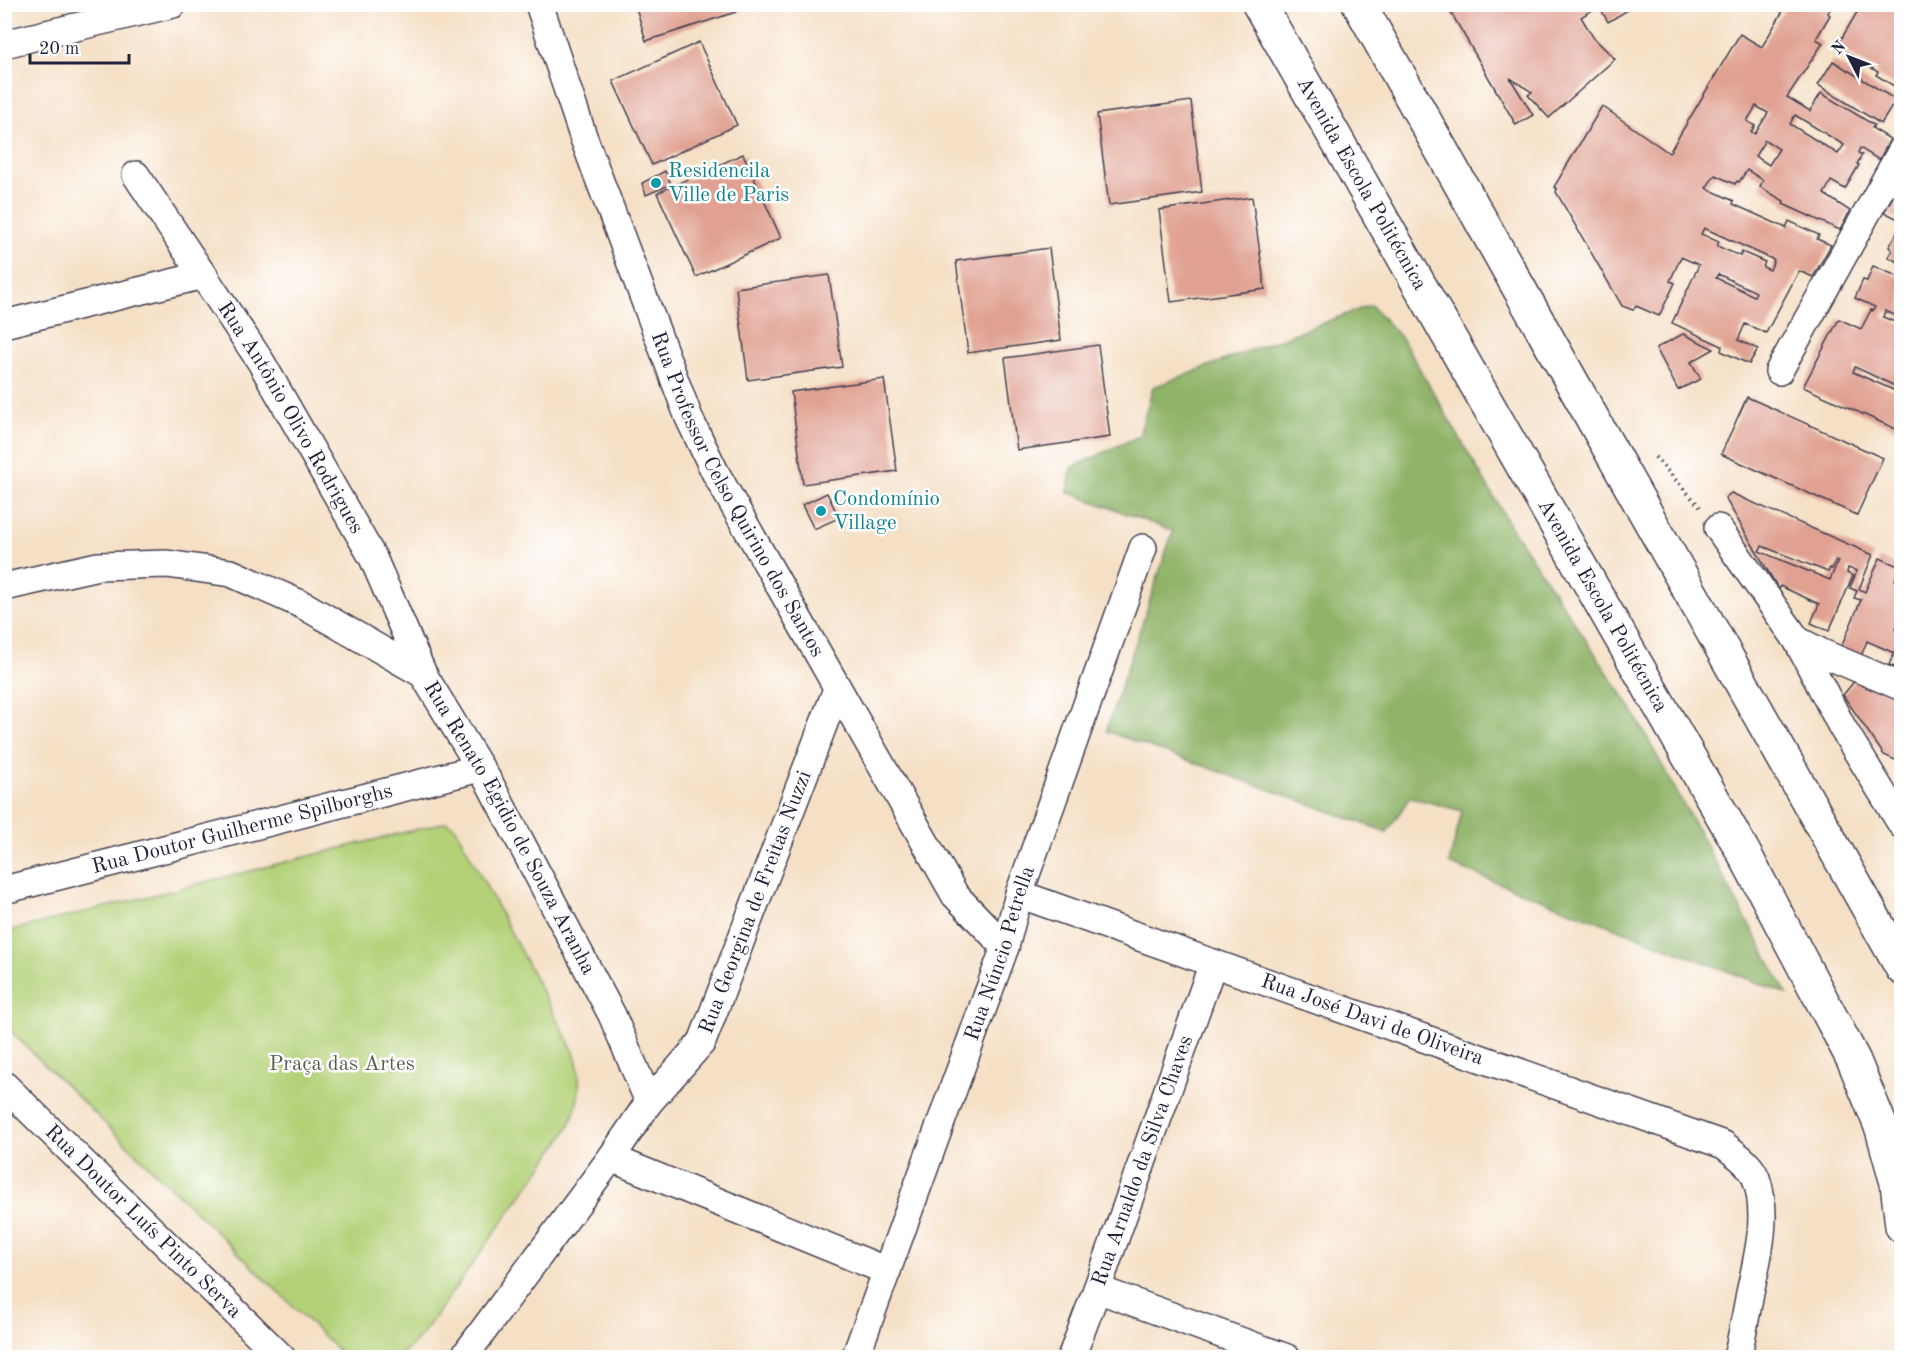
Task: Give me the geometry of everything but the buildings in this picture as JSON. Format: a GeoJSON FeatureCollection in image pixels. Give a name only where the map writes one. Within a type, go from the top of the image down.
{"type":"FeatureCollection","features":[{"type":"Feature","properties":{"kind":"highway","name":"Avenida Escola Politécnica"},"geometry":{"type":"LineString","coordinates":[[1259,4],[1745,855],[1822,1000],[1854,1061],[1882,1129],[1897,1183],[1902,1226]]}},
{"type":"Feature","properties":{"kind":"highway"},"geometry":{"type":"LineString","coordinates":[[1359,4],[1902,968]]}},
{"type":"Feature","properties":{"kind":"street"},"geometry":{"type":"LineString","coordinates":[[4,44],[173,4]]}},
{"type":"Feature","properties":{"kind":"street","name":"Rua Professor Celso Quirino dos Santos"},"geometry":{"type":"LineString","coordinates":[[539,4],[583,136],[689,418],[715,472],[955,894],[1005,947]]}},
{"type":"Feature","properties":{"kind":"street"},"geometry":{"type":"LineString","coordinates":[[1779,371],[1902,150]]}},
{"type":"Feature","properties":{"kind":"street","name":"Rua Antônio Olivo Rodrigues"},"geometry":{"type":"LineString","coordinates":[[136,175],[261,362],[373,558],[423,674]]}},
{"type":"Feature","properties":{"kind":"street"},"geometry":{"type":"LineString","coordinates":[[4,324],[204,275]]}},
{"type":"Feature","properties":{"kind":"street"},"geometry":{"type":"LineString","coordinates":[[1718,528],[1797,640],[1842,727],[1902,825]]}},
{"type":"Feature","properties":{"kind":"street","name":"Rua Núncio Petrella"},"geometry":{"type":"LineString","coordinates":[[855,1358],[1005,947],[1019,894],[1143,549]]}},
{"type":"Feature","properties":{"kind":"street","name":"Rua Renato Egidio de Souza Aranha"},"geometry":{"type":"LineString","coordinates":[[4,587],[98,566],[167,564],[231,573],[305,606],[423,674],[480,768],[612,1014],[649,1102]]}},
{"type":"Feature","properties":{"kind":"street"},"geometry":{"type":"LineString","coordinates":[[1797,640],[1902,687]]}},
{"type":"Feature","properties":{"kind":"street","name":"Rua Georgina de Freitas Nuzzi"},"geometry":{"type":"LineString","coordinates":[[649,1102],[702,1042],[837,689]]}},
{"type":"Feature","properties":{"kind":"street","name":"Rua Doutor Guilherme Spilborghs"},"geometry":{"type":"LineString","coordinates":[[4,890],[480,768]]}},
{"type":"Feature","properties":{"kind":"street","name":"Rua José Davi de Oliveira"},"geometry":{"type":"LineString","coordinates":[[1019,894],[1724,1145],[1749,1166],[1755,1177],[1761,1202],[1761,1240],[1737,1358]]}},
{"type":"Feature","properties":{"kind":"street","name":"Rua Arnaldo da Silva Chaves"},"geometry":{"type":"LineString","coordinates":[[1071,1358],[1213,963]]}},
{"type":"Feature","properties":{"kind":"street","name":"Rua Doutor Luís Pinto Serva"},"geometry":{"type":"LineString","coordinates":[[4,1085],[282,1358]]}},
{"type":"Feature","properties":{"kind":"street"},"geometry":{"type":"LineString","coordinates":[[463,1358],[611,1158],[649,1102]]}},
{"type":"Feature","properties":{"kind":"street"},"geometry":{"type":"LineString","coordinates":[[611,1158],[887,1271]]}},
{"type":"Feature","properties":{"kind":"street"},"geometry":{"type":"LineString","coordinates":[[1097,1288],[1287,1358]]}},
{"type":"Feature","properties":{"kind":"green space"},"geometry":{"type":"Polygon","coordinates":[[[1371,305],[1403,340],[1511,527],[1631,708],[1787,994],[1449,864],[1462,811],[1410,797],[1387,832],[1106,731],[1173,531],[1068,492],[1071,468],[1139,436],[1153,387],[1371,305]]]}},
{"type":"Feature","properties":{"kind":"green space","name":"Praça das Artes"},"geometry":{"type":"Polygon","coordinates":[[[446,822],[455,827],[574,1052],[579,1074],[578,1096],[573,1117],[563,1137],[421,1336],[399,1357],[345,1357],[5,1026],[5,932],[446,822]]]}},
{"type":"Feature","properties":{"kind":"place","name":"Residencila Ville de Paris"},"geometry":{"type":"Point","coordinates":[656,183]}},
{"type":"Feature","properties":{"kind":"place","name":"Condomínio Village"},"geometry":{"type":"Point","coordinates":[821,511]}}]}
